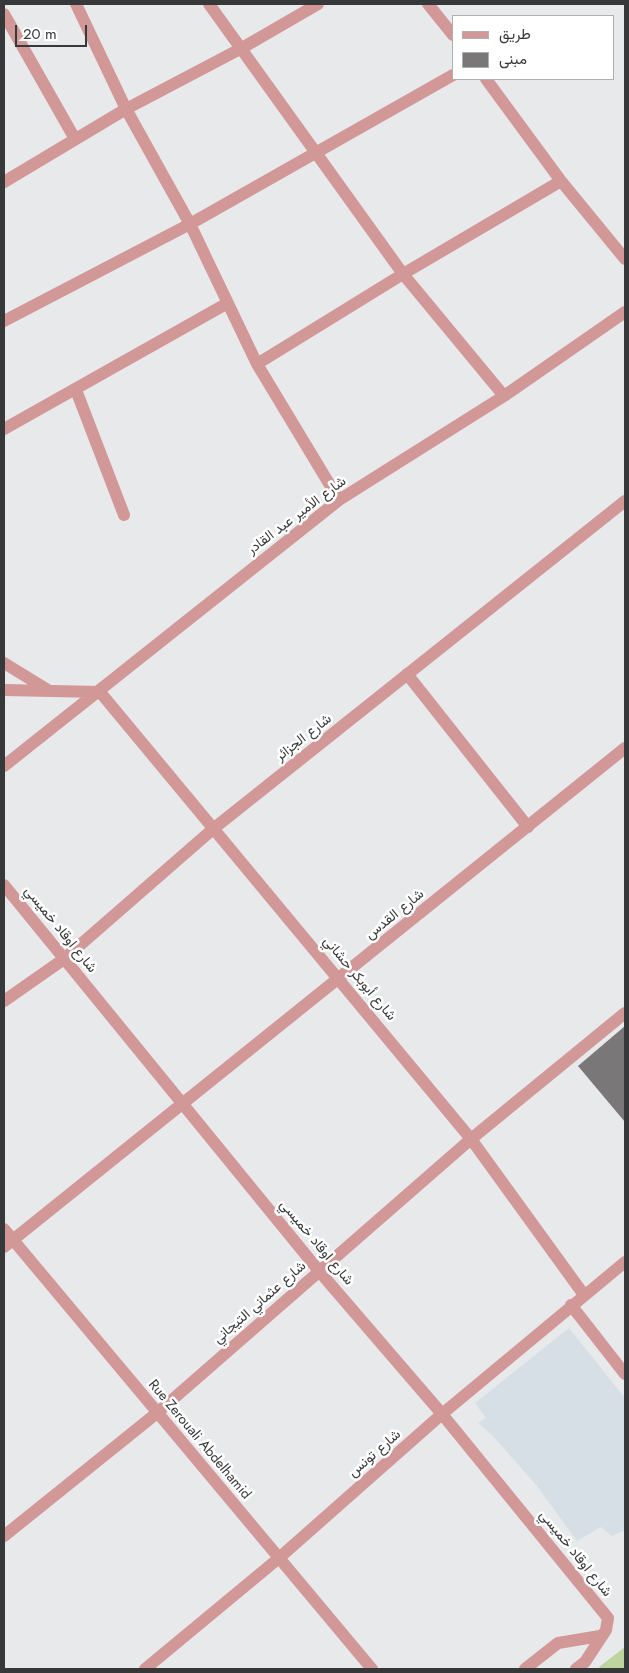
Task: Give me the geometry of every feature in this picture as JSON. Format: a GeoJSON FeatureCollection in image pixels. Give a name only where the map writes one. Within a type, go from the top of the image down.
{"type":"FeatureCollection","features":[{"type":"Feature","properties":{"kind":"street"},"geometry":{"type":"LineString","coordinates":[[76,4],[126,109],[190,224],[226,304],[257,364],[339,500]]}},
{"type":"Feature","properties":{"kind":"street"},"geometry":{"type":"LineString","coordinates":[[209,4],[403,274],[504,396]]}},
{"type":"Feature","properties":{"kind":"street"},"geometry":{"type":"LineString","coordinates":[[4,182],[126,109],[242,48],[318,4]]}},
{"type":"Feature","properties":{"kind":"street"},"geometry":{"type":"LineString","coordinates":[[428,4],[452,34]]}},
{"type":"Feature","properties":{"kind":"street"},"geometry":{"type":"LineString","coordinates":[[4,14],[75,139]]}},
{"type":"Feature","properties":{"kind":"street"},"geometry":{"type":"LineString","coordinates":[[4,321],[190,224],[452,76]]}},
{"type":"Feature","properties":{"kind":"street"},"geometry":{"type":"LineString","coordinates":[[487,80],[561,181],[625,259]]}},
{"type":"Feature","properties":{"kind":"street"},"geometry":{"type":"LineString","coordinates":[[257,364],[403,274],[561,181]]}},
{"type":"Feature","properties":{"kind":"street"},"geometry":{"type":"LineString","coordinates":[[4,429],[226,304]]}},
{"type":"Feature","properties":{"kind":"street","name":"شارع الأمير عبد القادر"},"geometry":{"type":"LineString","coordinates":[[4,766],[100,692],[339,500],[504,396],[625,312]]}},
{"type":"Feature","properties":{"kind":"street"},"geometry":{"type":"LineString","coordinates":[[76,390],[124,515]]}},
{"type":"Feature","properties":{"kind":"street","name":"شارع الجزائر"},"geometry":{"type":"LineString","coordinates":[[4,1001],[64,959],[213,829],[625,501]]}},
{"type":"Feature","properties":{"kind":"street"},"geometry":{"type":"LineString","coordinates":[[4,663],[48,690]]}},
{"type":"Feature","properties":{"kind":"street"},"geometry":{"type":"LineString","coordinates":[[407,674],[528,827]]}},
{"type":"Feature","properties":{"kind":"street"},"geometry":{"type":"LineString","coordinates":[[4,690],[100,692]]}},
{"type":"Feature","properties":{"kind":"street","name":"شارع أبوبكر حشاني"},"geometry":{"type":"LineString","coordinates":[[100,692],[471,1139],[584,1294]]}},
{"type":"Feature","properties":{"kind":"street","name":"شارع القدس"},"geometry":{"type":"LineString","coordinates":[[8,1243],[340,979],[625,748]]}},
{"type":"Feature","properties":{"kind":"street","name":"شارع اوقاد خميسي"},"geometry":{"type":"LineString","coordinates":[[4,885],[319,1271],[442,1414],[608,1618],[607,1627],[600,1636]]}},
{"type":"Feature","properties":{"kind":"street","name":"شارع عثماني التيجاني"},"geometry":{"type":"LineString","coordinates":[[4,1536],[157,1413],[471,1139],[625,1012]]}},
{"type":"Feature","properties":{"kind":"street","name":"Rue Zerouali Abdelhamid"},"geometry":{"type":"LineString","coordinates":[[4,1229],[8,1243],[157,1413],[372,1669]]}},
{"type":"Feature","properties":{"kind":"street","name":"شارع تونس"},"geometry":{"type":"LineString","coordinates":[[145,1669],[279,1558],[442,1414],[584,1294],[625,1262]]}},
{"type":"Feature","properties":{"kind":"street"},"geometry":{"type":"LineString","coordinates":[[571,1305],[625,1374]]}},
{"type":"Feature","properties":{"kind":"street"},"geometry":{"type":"LineString","coordinates":[[525,1669],[558,1643],[600,1636]]}},
{"type":"Feature","properties":{"kind":"street"},"geometry":{"type":"LineString","coordinates":[[576,1669],[585,1662],[600,1636]]}},
{"type":"Feature","properties":{"kind":"shaded area"},"geometry":{"type":"Polygon","coordinates":[[[569,1328],[625,1398],[625,1530],[612,1536],[601,1527],[577,1541],[537,1486],[492,1435],[478,1423],[486,1418],[475,1403],[569,1328]]]}},
{"type":"Feature","properties":{"kind":"green space"},"geometry":{"type":"Polygon","coordinates":[[[625,1647],[625,1669],[601,1669],[599,1667],[625,1647]]]}},
{"type":"Feature","properties":{"kind":"building"},"geometry":{"type":"Polygon","coordinates":[[[625,1026],[625,1122],[578,1066],[625,1026]]]}}]}
